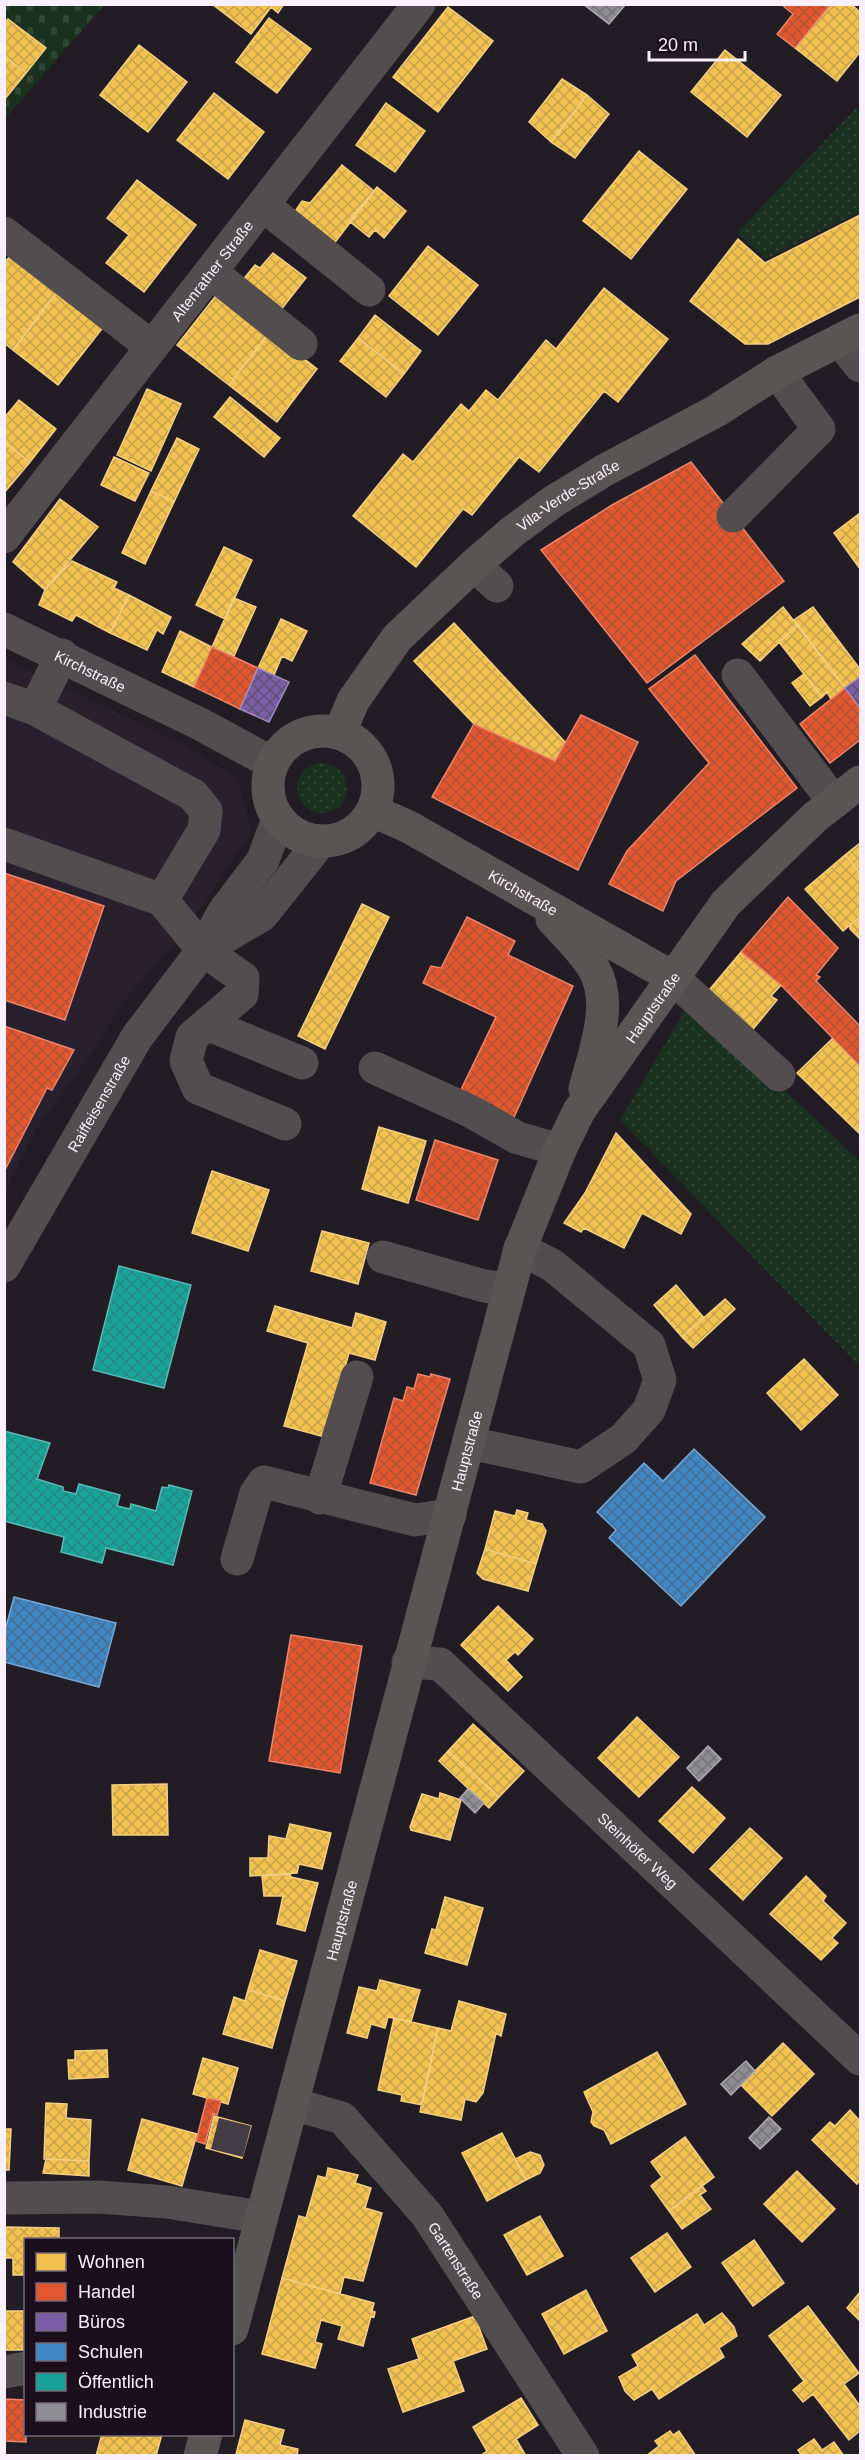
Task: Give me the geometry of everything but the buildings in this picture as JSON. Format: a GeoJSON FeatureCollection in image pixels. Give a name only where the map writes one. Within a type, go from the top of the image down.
{"type":"FeatureCollection","features":[{"type":"Feature","properties":{"kind":"main road","name":"Vila-Verde-Straße"},"geometry":{"type":"LineString","coordinates":[[340,732],[353,700],[398,638],[485,575],[554,501],[605,470],[716,411],[777,372],[850,335]]}},
{"type":"Feature","properties":{"kind":"main road"},"geometry":{"type":"LineString","coordinates":[[320,730],[340,732],[357,741],[370,755],[378,773],[379,792],[373,811],[360,828],[342,838],[321,841],[297,834],[278,819],[268,792],[272,764],[283,747],[300,735],[320,730]]}},
{"type":"Feature","properties":{"kind":"main road","name":"Hauptstraße"},"geometry":{"type":"LineString","coordinates":[[234,2321],[408,1662],[470,1443],[509,1288],[520,1249],[560,1150],[579,1111],[726,903],[784,845],[861,782]]}},
{"type":"Feature","properties":{"kind":"main road","name":"Kirchstraße"},"geometry":{"type":"LineString","coordinates":[[373,811],[409,827],[672,977]]}},
{"type":"Feature","properties":{"kind":"main road"},"geometry":{"type":"LineString","coordinates":[[532,897],[583,953],[595,971],[601,998],[600,1030],[579,1111]]}},
{"type":"Feature","properties":{"kind":"main road"},"geometry":{"type":"LineString","coordinates":[[200,2456],[205,2436]]}},
{"type":"Feature","properties":{"kind":"street","name":"Altenrather Straße"},"geometry":{"type":"LineString","coordinates":[[4,537],[419,4]]}},
{"type":"Feature","properties":{"kind":"street"},"geometry":{"type":"LineString","coordinates":[[263,204],[369,290]]}},
{"type":"Feature","properties":{"kind":"street"},"geometry":{"type":"LineString","coordinates":[[4,233],[152,347]]}},
{"type":"Feature","properties":{"kind":"street"},"geometry":{"type":"LineString","coordinates":[[211,272],[302,344]]}},
{"type":"Feature","properties":{"kind":"street"},"geometry":{"type":"LineString","coordinates":[[850,335],[861,366]]}},
{"type":"Feature","properties":{"kind":"street"},"geometry":{"type":"LineString","coordinates":[[733,516],[819,429],[777,372]]}},
{"type":"Feature","properties":{"kind":"street","name":"Kirchstraße"},"geometry":{"type":"LineString","coordinates":[[4,629],[62,655],[272,764]]}},
{"type":"Feature","properties":{"kind":"street"},"geometry":{"type":"LineString","coordinates":[[35,709],[62,655]]}},
{"type":"Feature","properties":{"kind":"street"},"geometry":{"type":"LineString","coordinates":[[738,675],[834,802]]}},
{"type":"Feature","properties":{"kind":"street"},"geometry":{"type":"LineString","coordinates":[[4,698],[35,709],[193,795],[206,811],[204,830],[162,900]]}},
{"type":"Feature","properties":{"kind":"street","name":"Raiffeisenstraße"},"geometry":{"type":"LineString","coordinates":[[4,1266],[137,1037],[203,950],[223,913],[263,860],[278,819]]}},
{"type":"Feature","properties":{"kind":"street","name":"Raiffeisenstraße"},"geometry":{"type":"LineString","coordinates":[[203,950],[262,915],[321,841]]}},
{"type":"Feature","properties":{"kind":"street"},"geometry":{"type":"LineString","coordinates":[[4,844],[162,900],[203,950],[243,978],[242,994],[192,1037],[186,1061],[198,1088],[285,1124]]}},
{"type":"Feature","properties":{"kind":"street"},"geometry":{"type":"LineString","coordinates":[[672,977],[779,1075]]}},
{"type":"Feature","properties":{"kind":"street"},"geometry":{"type":"LineString","coordinates":[[207,1024],[302,1063]]}},
{"type":"Feature","properties":{"kind":"street"},"geometry":{"type":"LineString","coordinates":[[375,1068],[470,1111],[518,1138],[560,1150]]}},
{"type":"Feature","properties":{"kind":"street"},"geometry":{"type":"LineString","coordinates":[[470,1443],[580,1467],[623,1439],[649,1410],[660,1380],[649,1345],[552,1265],[520,1249]]}},
{"type":"Feature","properties":{"kind":"street"},"geometry":{"type":"LineString","coordinates":[[384,1257],[484,1286],[509,1288]]}},
{"type":"Feature","properties":{"kind":"street"},"geometry":{"type":"LineString","coordinates":[[320,1498],[357,1377]]}},
{"type":"Feature","properties":{"kind":"street"},"geometry":{"type":"LineString","coordinates":[[237,1559],[256,1493],[264,1482],[320,1498],[415,1520],[450,1515]]}},
{"type":"Feature","properties":{"kind":"street","name":"Steinhöfer Weg"},"geometry":{"type":"LineString","coordinates":[[408,1662],[440,1664],[861,2059]]}},
{"type":"Feature","properties":{"kind":"street","name":"Gartenstraße"},"geometry":{"type":"LineString","coordinates":[[293,2104],[342,2118],[427,2215],[583,2456]]}},
{"type":"Feature","properties":{"kind":"street"},"geometry":{"type":"LineString","coordinates":[[4,2199],[98,2197],[167,2202],[261,2217]]}},
{"type":"Feature","properties":{"kind":"street"},"geometry":{"type":"LineString","coordinates":[[4,2372],[24,2368]]}},
{"type":"Feature","properties":{"kind":"shaded area"},"geometry":{"type":"Polygon","coordinates":[[[5,659],[179,742],[236,777],[252,830],[188,928],[123,1002],[95,1048],[36,1130],[5,1192],[5,659]]]}},
{"type":"Feature","properties":{"kind":"green space"},"geometry":{"type":"Polygon","coordinates":[[[5,5],[104,5],[5,119],[5,5]]]}},
{"type":"Feature","properties":{"kind":"green space"},"geometry":{"type":"Polygon","coordinates":[[[856,108],[860,112],[860,212],[766,259],[737,233],[856,108]]]}},
{"type":"Feature","properties":{"kind":"green space"},"geometry":{"type":"Polygon","coordinates":[[[317,763],[327,763],[340,770],[347,783],[347,793],[340,806],[327,813],[317,813],[308,809],[301,802],[297,793],[297,783],[301,774],[308,767],[317,763]]]}},
{"type":"Feature","properties":{"kind":"green space"},"geometry":{"type":"Polygon","coordinates":[[[690,1002],[860,1161],[860,1367],[620,1120],[690,1002]]]}},
{"type":"Feature","properties":{"kind":"green space"},"geometry":{"type":"Polygon","coordinates":[[[859,1288],[860,1290],[860,1316],[845,1300],[859,1288]]]}},
{"type":"Feature","properties":{"kind":"tunnel"},"geometry":{"type":"LineString","coordinates":[[227,2153],[235,2122]]}}]}
